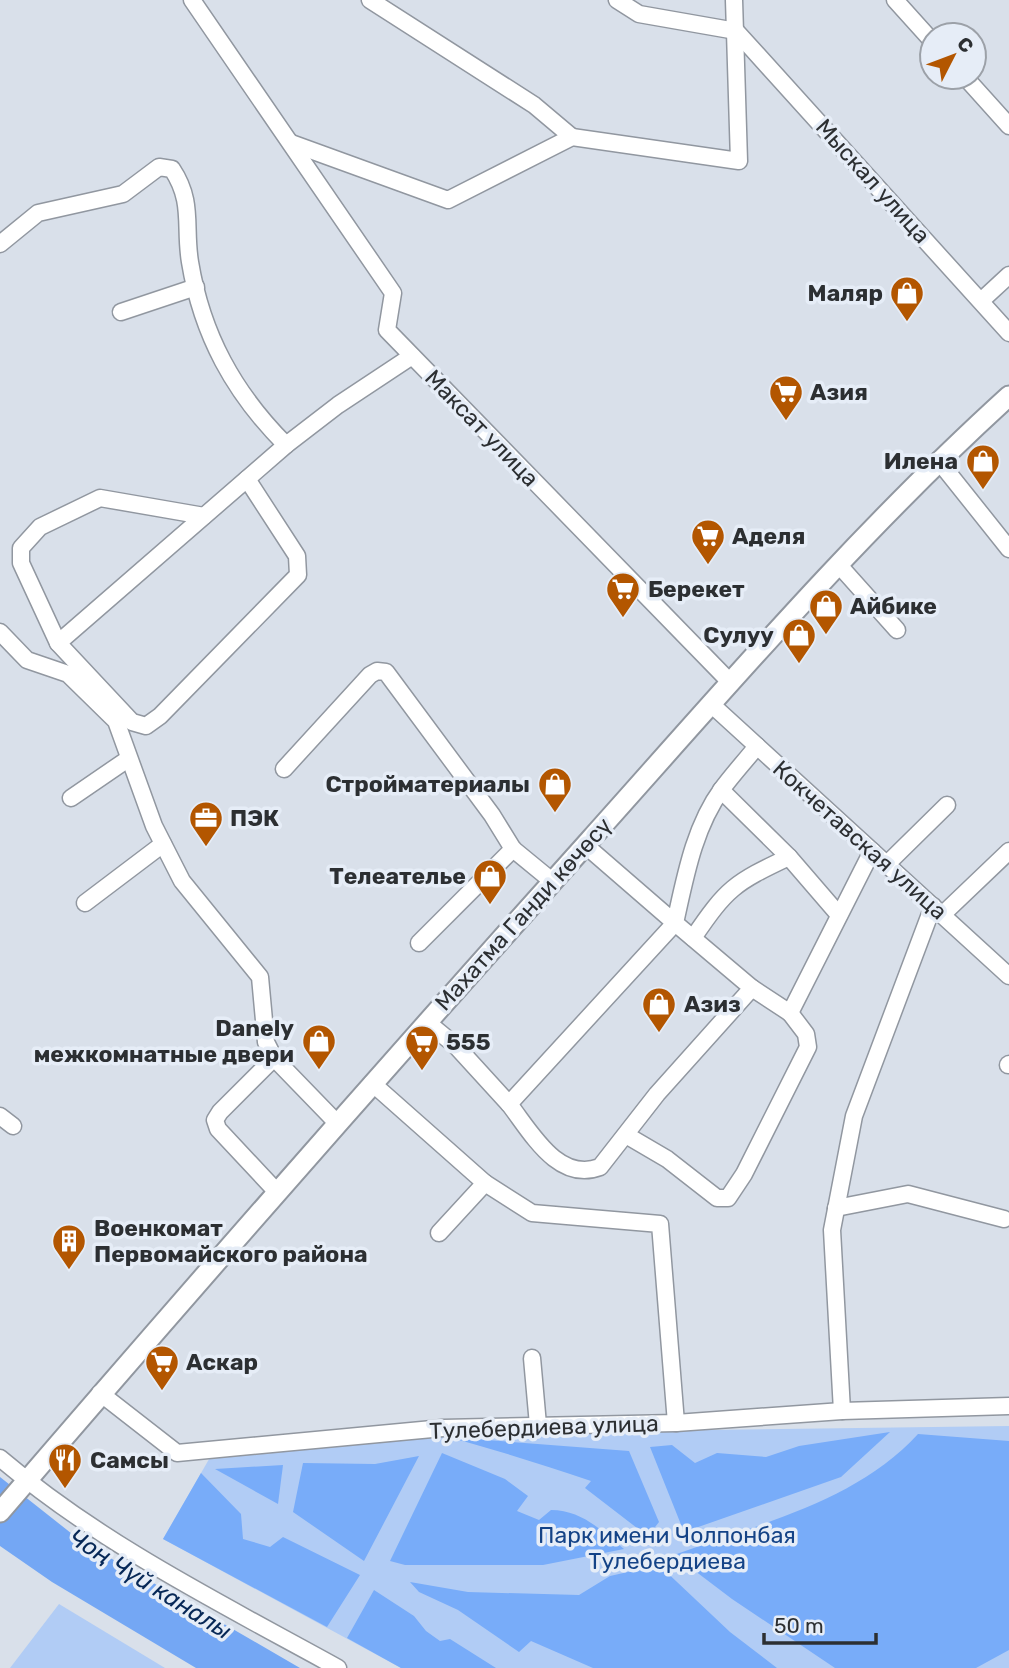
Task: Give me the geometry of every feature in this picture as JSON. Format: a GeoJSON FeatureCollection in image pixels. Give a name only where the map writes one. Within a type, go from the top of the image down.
{"type":"FeatureCollection","features":[{"type":"Feature","properties":{"kind":"main road","name":"Махатма Ганди көчөсү"},"geometry":{"type":"LineString","coordinates":[[0,1512],[276,1191],[730,682],[938,460],[1009,396]]}},
{"type":"Feature","properties":{"kind":"street","name":"Максат улица"},"geometry":{"type":"LineString","coordinates":[[192,0],[393,293],[387,330],[730,682]]}},
{"type":"Feature","properties":{"kind":"street"},"geometry":{"type":"LineString","coordinates":[[370,0],[534,105],[572,137],[739,161],[734,0]]}},
{"type":"Feature","properties":{"kind":"street"},"geometry":{"type":"LineString","coordinates":[[617,0],[639,14],[736,31]]}},
{"type":"Feature","properties":{"kind":"street"},"geometry":{"type":"LineString","coordinates":[[895,0],[918,25]]}},
{"type":"Feature","properties":{"kind":"street","name":"Мыскал улица"},"geometry":{"type":"LineString","coordinates":[[736,31],[982,300],[1009,333]]}},
{"type":"Feature","properties":{"kind":"street"},"geometry":{"type":"LineString","coordinates":[[978,91],[1009,126]]}},
{"type":"Feature","properties":{"kind":"street"},"geometry":{"type":"LineString","coordinates":[[291,143],[448,200],[572,137]]}},
{"type":"Feature","properties":{"kind":"street"},"geometry":{"type":"LineString","coordinates":[[0,244],[38,214],[123,194],[159,167],[172,169],[187,198],[190,261],[213,345],[223,365],[286,445]]}},
{"type":"Feature","properties":{"kind":"street"},"geometry":{"type":"LineString","coordinates":[[982,300],[1009,275]]}},
{"type":"Feature","properties":{"kind":"street"},"geometry":{"type":"LineString","coordinates":[[121,312],[196,287]]}},
{"type":"Feature","properties":{"kind":"street"},"geometry":{"type":"LineString","coordinates":[[58,643],[286,445],[338,405],[412,356]]}},
{"type":"Feature","properties":{"kind":"street"},"geometry":{"type":"LineString","coordinates":[[938,460],[1009,550]]}},
{"type":"Feature","properties":{"kind":"street"},"geometry":{"type":"LineString","coordinates":[[204,516],[100,498],[40,527],[20,548],[21,563],[58,643],[132,722],[146,726],[160,716],[298,575],[297,556],[247,479]]}},
{"type":"Feature","properties":{"kind":"street"},"geometry":{"type":"LineString","coordinates":[[838,564],[897,630]]}},
{"type":"Feature","properties":{"kind":"street"},"geometry":{"type":"LineString","coordinates":[[0,632],[27,660],[68,674],[116,721],[128,759],[163,844],[182,881],[260,977],[266,1042],[274,1058],[337,1123]]}},
{"type":"Feature","properties":{"kind":"street"},"geometry":{"type":"LineString","coordinates":[[284,769],[370,675],[377,671],[386,673],[492,815],[513,849],[552,881]]}},
{"type":"Feature","properties":{"kind":"street","name":"Кокчетавская улица"},"geometry":{"type":"LineString","coordinates":[[711,704],[937,911],[1007,970]]}},
{"type":"Feature","properties":{"kind":"street"},"geometry":{"type":"LineString","coordinates":[[509,1104],[675,923],[688,866],[708,813],[721,790],[757,746]]}},
{"type":"Feature","properties":{"kind":"street"},"geometry":{"type":"LineString","coordinates":[[71,798],[128,759]]}},
{"type":"Feature","properties":{"kind":"street"},"geometry":{"type":"LineString","coordinates":[[721,790],[789,857],[839,915]]}},
{"type":"Feature","properties":{"kind":"street"},"geometry":{"type":"LineString","coordinates":[[887,864],[947,805]]}},
{"type":"Feature","properties":{"kind":"street"},"geometry":{"type":"LineString","coordinates":[[85,903],[163,844]]}},
{"type":"Feature","properties":{"kind":"street"},"geometry":{"type":"LineString","coordinates":[[585,845],[752,988],[790,1013],[806,1034],[807,1047],[744,1174],[728,1198],[718,1198],[667,1159],[626,1135]]}},
{"type":"Feature","properties":{"kind":"street"},"geometry":{"type":"LineString","coordinates":[[419,943],[513,849]]}},
{"type":"Feature","properties":{"kind":"street"},"geometry":{"type":"LineString","coordinates":[[790,1013],[872,851]]}},
{"type":"Feature","properties":{"kind":"street"},"geometry":{"type":"LineString","coordinates":[[842,1411],[832,1230],[854,1116],[937,911],[1009,851]]}},
{"type":"Feature","properties":{"kind":"street"},"geometry":{"type":"LineString","coordinates":[[693,938],[723,894],[736,883],[789,857]]}},
{"type":"Feature","properties":{"kind":"street"},"geometry":{"type":"LineString","coordinates":[[427,1022],[456,1046],[509,1104],[549,1155],[568,1168],[586,1172],[600,1167],[752,988]]}},
{"type":"Feature","properties":{"kind":"street"},"geometry":{"type":"LineString","coordinates":[[274,1058],[215,1120],[218,1129],[276,1191]]}},
{"type":"Feature","properties":{"kind":"street"},"geometry":{"type":"LineString","coordinates":[[372,1083],[485,1184],[532,1213],[660,1224],[676,1423]]}},
{"type":"Feature","properties":{"kind":"street"},"geometry":{"type":"LineString","coordinates":[[439,1233],[485,1184]]}},
{"type":"Feature","properties":{"kind":"street"},"geometry":{"type":"LineString","coordinates":[[836,1208],[908,1194],[1004,1219]]}},
{"type":"Feature","properties":{"kind":"street"},"geometry":{"type":"LineString","coordinates":[[532,1358],[538,1425]]}},
{"type":"Feature","properties":{"kind":"street","name":"Тулебердиева улица"},"geometry":{"type":"LineString","coordinates":[[100,1393],[177,1453],[443,1428],[676,1423],[842,1411],[1009,1406]]}},
{"type":"Feature","properties":{"kind":"street"},"geometry":{"type":"LineString","coordinates":[[0,1458],[27,1481],[131,1552],[338,1668]]}},
{"type":"Feature","properties":{"kind":"green space","name":"Парк имени Чолпонбая Тулебердиева"},"geometry":{"type":"Polygon","coordinates":[[[1009,1426],[1009,1668],[401,1668],[163,1539],[212,1454],[420,1434],[1009,1426]]]}},
{"type":"Feature","properties":{"kind":"green space"},"geometry":{"type":"Polygon","coordinates":[[[59,1604],[165,1668],[10,1668],[59,1604]]]}},
{"type":"Feature","properties":{"kind":"shaded area"},"geometry":{"type":"Polygon","coordinates":[[[890,1432],[841,1477],[684,1532],[650,1447],[672,1445],[695,1463],[717,1453],[766,1457],[799,1446],[890,1432]]]}},
{"type":"Feature","properties":{"kind":"shaded area"},"geometry":{"type":"Polygon","coordinates":[[[918,1434],[1009,1441],[1009,1650],[976,1668],[835,1668],[732,1599],[674,1555],[772,1521],[836,1494],[866,1477],[918,1434]]]}},
{"type":"Feature","properties":{"kind":"shaded area"},"geometry":{"type":"Polygon","coordinates":[[[448,1437],[629,1451],[659,1522],[652,1531],[637,1528],[585,1488],[591,1481],[448,1437]]]}},
{"type":"Feature","properties":{"kind":"shaded area"},"geometry":{"type":"Polygon","coordinates":[[[442,1453],[505,1479],[528,1496],[517,1511],[539,1520],[551,1510],[572,1514],[591,1523],[624,1549],[543,1565],[405,1565],[390,1561],[442,1453]]]}},
{"type":"Feature","properties":{"kind":"shaded area"},"geometry":{"type":"Polygon","coordinates":[[[419,1456],[364,1561],[293,1512],[303,1463],[375,1464],[419,1456]]]}},
{"type":"Feature","properties":{"kind":"shaded area"},"geometry":{"type":"Polygon","coordinates":[[[283,1465],[278,1504],[215,1469],[283,1465]]]}},
{"type":"Feature","properties":{"kind":"shaded area"},"geometry":{"type":"Polygon","coordinates":[[[201,1473],[241,1514],[243,1539],[270,1547],[283,1537],[360,1575],[327,1627],[163,1539],[201,1473]]]}},
{"type":"Feature","properties":{"kind":"shaded area"},"geometry":{"type":"Polygon","coordinates":[[[659,1565],[730,1632],[777,1668],[593,1668],[531,1641],[519,1652],[458,1610],[419,1592],[410,1582],[468,1592],[579,1595],[610,1576],[659,1565]]]}},
{"type":"Feature","properties":{"kind":"shaded area"},"geometry":{"type":"Polygon","coordinates":[[[374,1590],[414,1616],[426,1631],[440,1641],[450,1639],[496,1668],[401,1668],[347,1638],[374,1590]]]}},
{"type":"Feature","properties":{"kind":"water","name":"Чоң Чүй каналы"},"geometry":{"type":"Polygon","coordinates":[[[0,1477],[81,1541],[300,1668],[196,1668],[52,1582],[0,1546],[0,1477]]]}},
{"type":"Feature","properties":{"kind":"place","name":"Маляр"},"geometry":{"type":"Point","coordinates":[907,323]}},
{"type":"Feature","properties":{"kind":"place","name":"Азия"},"geometry":{"type":"Point","coordinates":[786,422]}},
{"type":"Feature","properties":{"kind":"place","name":"Илена"},"geometry":{"type":"Point","coordinates":[983,491]}},
{"type":"Feature","properties":{"kind":"place","name":"Аделя"},"geometry":{"type":"Point","coordinates":[708,566]}},
{"type":"Feature","properties":{"kind":"place","name":"Берекет"},"geometry":{"type":"Point","coordinates":[623,619]}},
{"type":"Feature","properties":{"kind":"place","name":"Айбике"},"geometry":{"type":"Point","coordinates":[826,636]}},
{"type":"Feature","properties":{"kind":"place","name":"Сулуу"},"geometry":{"type":"Point","coordinates":[799,665]}},
{"type":"Feature","properties":{"kind":"place","name":"Стройматериалы"},"geometry":{"type":"Point","coordinates":[555,814]}},
{"type":"Feature","properties":{"kind":"place","name":"ПЭК"},"geometry":{"type":"Point","coordinates":[206,848]}},
{"type":"Feature","properties":{"kind":"place","name":"Телеателье"},"geometry":{"type":"Point","coordinates":[490,906]}},
{"type":"Feature","properties":{"kind":"place","name":"Азиз"},"geometry":{"type":"Point","coordinates":[659,1034]}},
{"type":"Feature","properties":{"kind":"place","name":"Danely межкомнатные двери"},"geometry":{"type":"Point","coordinates":[319,1071]}},
{"type":"Feature","properties":{"kind":"place","name":"555"},"geometry":{"type":"Point","coordinates":[422,1072]}},
{"type":"Feature","properties":{"kind":"place","name":"Военкомат Первомайского района"},"geometry":{"type":"Point","coordinates":[69,1271]}},
{"type":"Feature","properties":{"kind":"place","name":"Аскар"},"geometry":{"type":"Point","coordinates":[162,1392]}},
{"type":"Feature","properties":{"kind":"place","name":"Самсы"},"geometry":{"type":"Point","coordinates":[65,1490]}}]}
